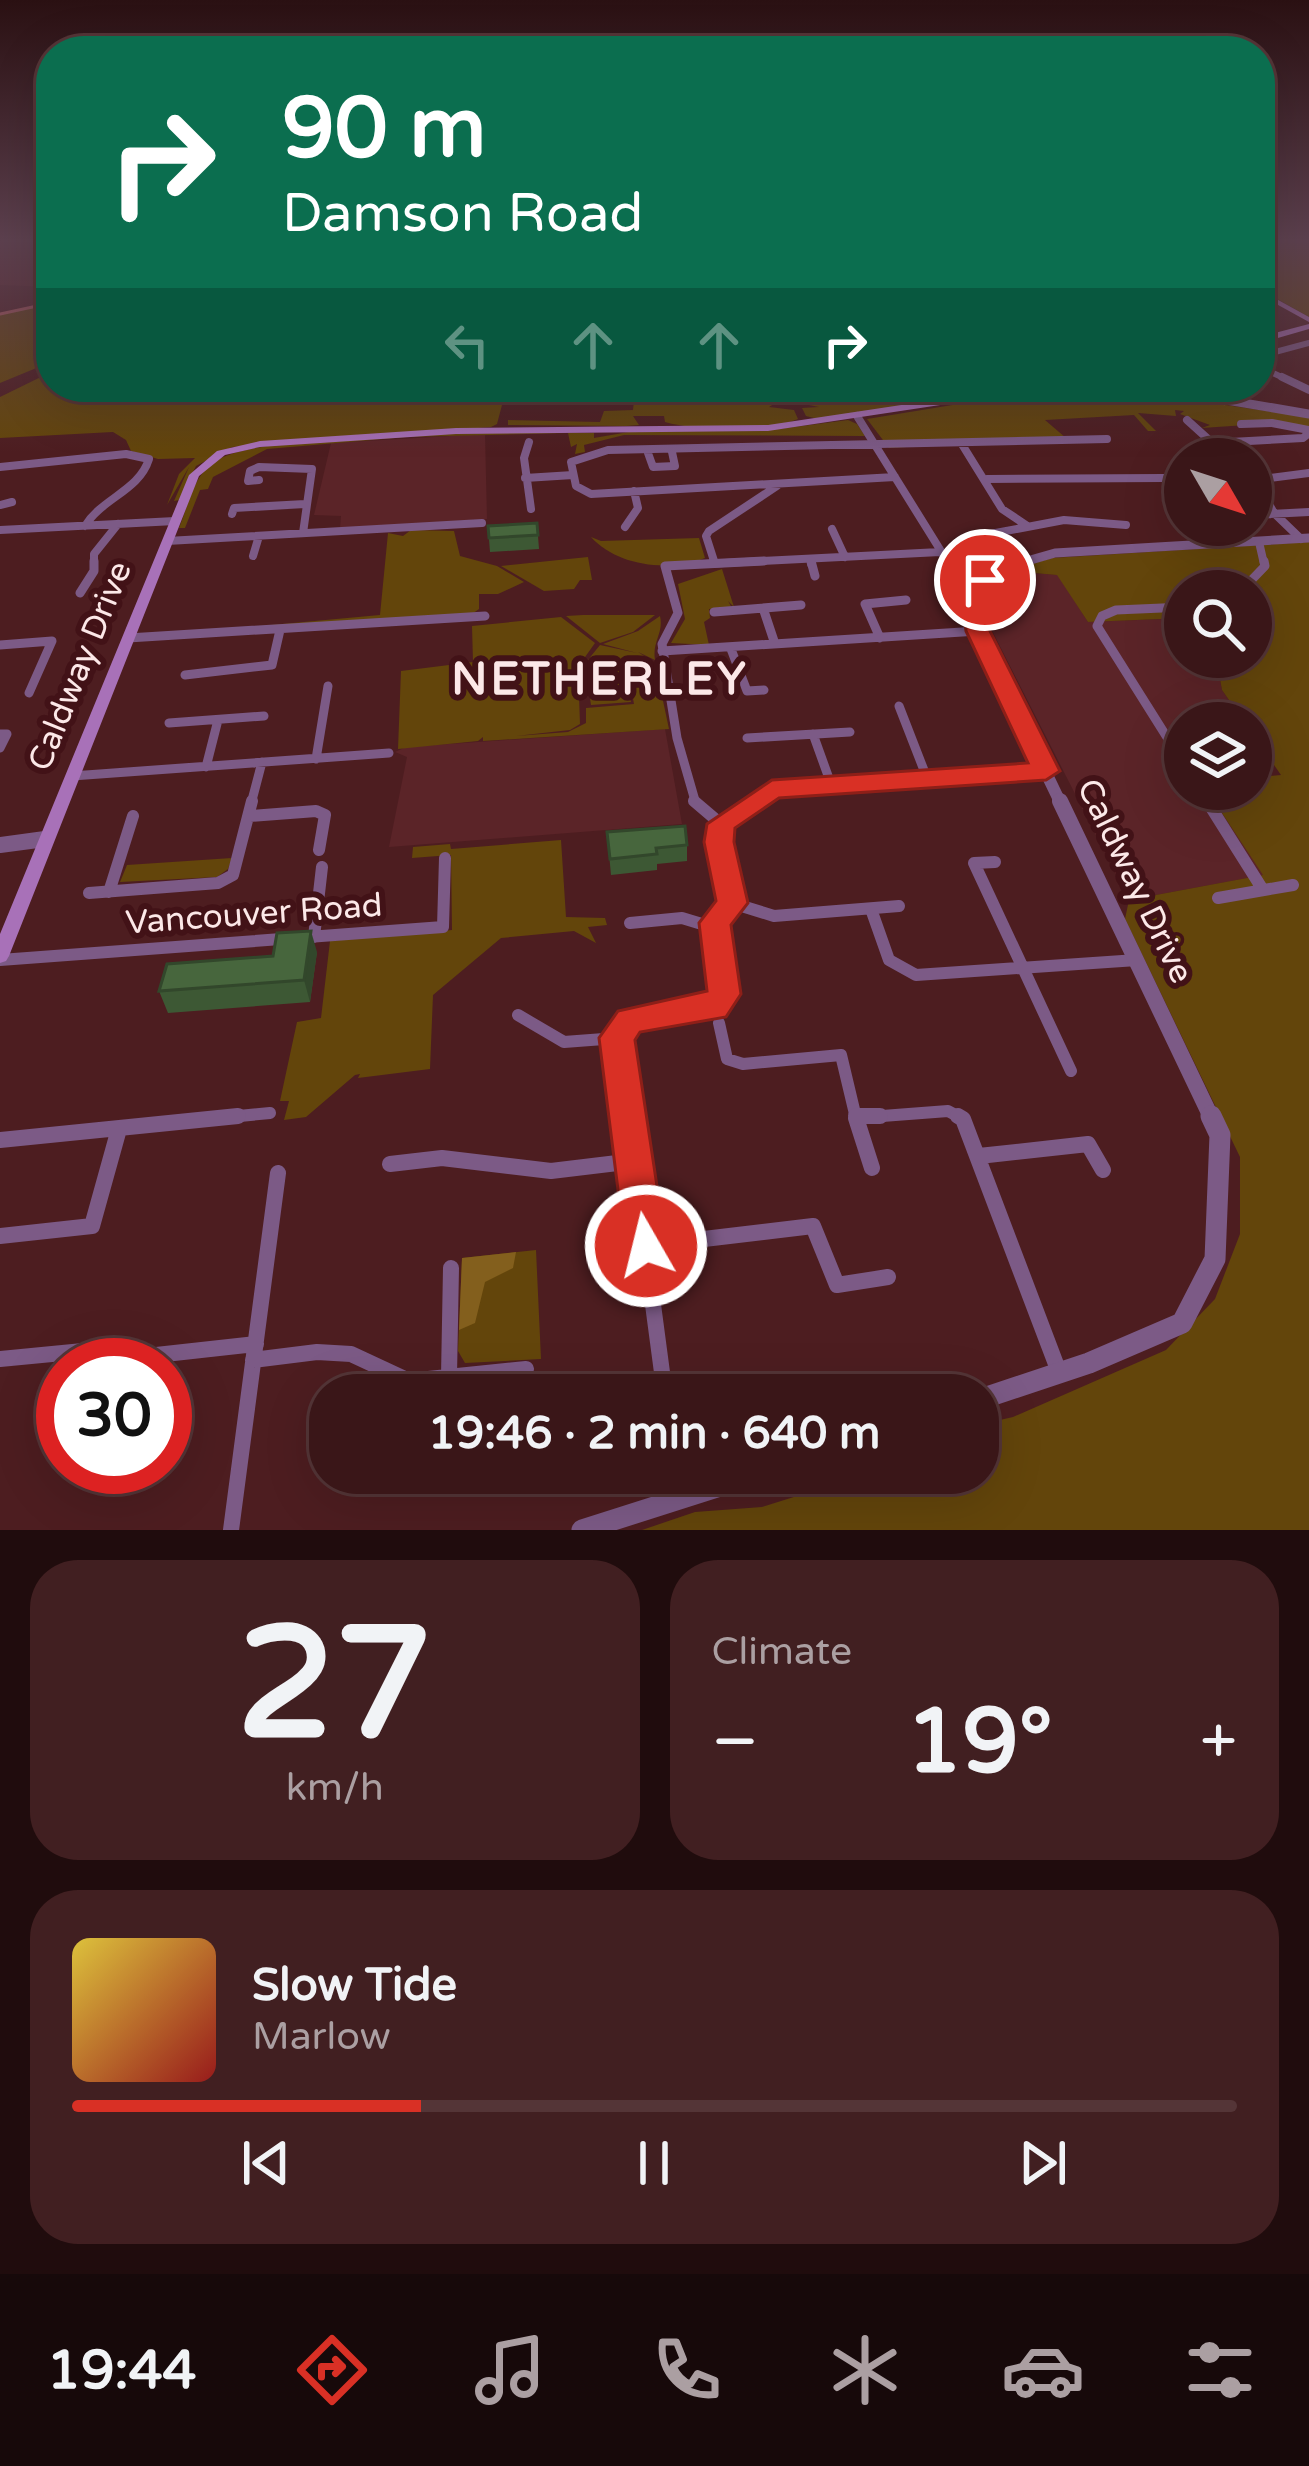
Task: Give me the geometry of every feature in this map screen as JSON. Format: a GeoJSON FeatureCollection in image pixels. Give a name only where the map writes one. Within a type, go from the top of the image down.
{"type":"FeatureCollection","features":[{"type":"Feature","properties":{"kind":"main road"},"geometry":{"type":"LineString","coordinates":[[1275,335],[1309,323]]}},
{"type":"Feature","properties":{"kind":"main road"},"geometry":{"type":"LineString","coordinates":[[857,416],[945,402]]}},
{"type":"Feature","properties":{"kind":"main road","name":"Caldway Drive"},"geometry":{"type":"LineString","coordinates":[[0,958],[197,469],[233,449],[275,443],[456,431],[768,428],[857,416]]}},
{"type":"Feature","properties":{"kind":"street"},"geometry":{"type":"LineString","coordinates":[[1275,352],[1309,343]]}},
{"type":"Feature","properties":{"kind":"street"},"geometry":{"type":"LineString","coordinates":[[1275,374],[1309,390]]}},
{"type":"Feature","properties":{"kind":"street"},"geometry":{"type":"LineString","coordinates":[[1231,402],[1309,414]]}},
{"type":"Feature","properties":{"kind":"street"},"geometry":{"type":"LineString","coordinates":[[857,416],[951,567],[985,580]]}},
{"type":"Feature","properties":{"kind":"street"},"geometry":{"type":"LineString","coordinates":[[1187,420],[1207,438]]}},
{"type":"Feature","properties":{"kind":"street"},"geometry":{"type":"LineString","coordinates":[[1241,424],[1272,423],[1309,432]]}},
{"type":"Feature","properties":{"kind":"street"},"geometry":{"type":"LineString","coordinates":[[1272,440],[1303,438],[1309,432]]}},
{"type":"Feature","properties":{"kind":"street"},"geometry":{"type":"LineString","coordinates":[[895,477],[583,493],[572,475],[571,461],[577,456],[648,452],[751,457],[1107,439]]}},
{"type":"Feature","properties":{"kind":"street"},"geometry":{"type":"LineString","coordinates":[[529,442],[525,478],[530,509]]}},
{"type":"Feature","properties":{"kind":"street"},"geometry":{"type":"LineString","coordinates":[[963,446],[1002,508],[1026,525]]}},
{"type":"Feature","properties":{"kind":"street"},"geometry":{"type":"LineString","coordinates":[[0,467],[126,454],[149,459],[139,482],[99,505],[86,526]]}},
{"type":"Feature","properties":{"kind":"street"},"geometry":{"type":"LineString","coordinates":[[259,480],[248,481],[250,471],[305,465],[312,469],[303,533]]}},
{"type":"Feature","properties":{"kind":"street"},"geometry":{"type":"LineString","coordinates":[[1305,539],[1274,513],[1255,480],[1309,473]]}},
{"type":"Feature","properties":{"kind":"street"},"geometry":{"type":"LineString","coordinates":[[525,478],[572,475]]}},
{"type":"Feature","properties":{"kind":"street"},"geometry":{"type":"LineString","coordinates":[[987,479],[1164,478]]}},
{"type":"Feature","properties":{"kind":"street"},"geometry":{"type":"LineString","coordinates":[[715,564],[706,536],[709,531],[782,484]]}},
{"type":"Feature","properties":{"kind":"street"},"geometry":{"type":"LineString","coordinates":[[625,527],[638,508],[634,491]]}},
{"type":"Feature","properties":{"kind":"street"},"geometry":{"type":"LineString","coordinates":[[0,505],[13,502]]}},
{"type":"Feature","properties":{"kind":"street"},"geometry":{"type":"LineString","coordinates":[[232,514],[234,508],[305,504]]}},
{"type":"Feature","properties":{"kind":"street"},"geometry":{"type":"LineString","coordinates":[[1274,513],[1309,512]]}},
{"type":"Feature","properties":{"kind":"street"},"geometry":{"type":"LineString","coordinates":[[990,534],[1064,520],[1128,524]]}},
{"type":"Feature","properties":{"kind":"street"},"geometry":{"type":"LineString","coordinates":[[0,530],[175,521]]}},
{"type":"Feature","properties":{"kind":"street"},"geometry":{"type":"LineString","coordinates":[[167,541],[482,523]]}},
{"type":"Feature","properties":{"kind":"street"},"geometry":{"type":"LineString","coordinates":[[80,593],[94,571],[94,554],[118,524]]}},
{"type":"Feature","properties":{"kind":"street"},"geometry":{"type":"LineString","coordinates":[[832,529],[845,556]]}},
{"type":"Feature","properties":{"kind":"street"},"geometry":{"type":"LineString","coordinates":[[253,556],[259,536]]}},
{"type":"Feature","properties":{"kind":"street"},"geometry":{"type":"LineString","coordinates":[[1272,541],[1305,539]]}},
{"type":"Feature","properties":{"kind":"street"},"geometry":{"type":"LineString","coordinates":[[662,651],[978,631],[973,593],[985,580],[1027,558],[1185,546]]}},
{"type":"Feature","properties":{"kind":"street"},"geometry":{"type":"LineString","coordinates":[[721,824],[694,803],[662,651],[678,613],[665,566],[940,552]]}},
{"type":"Feature","properties":{"kind":"street"},"geometry":{"type":"LineString","coordinates":[[810,559],[815,576]]}},
{"type":"Feature","properties":{"kind":"street"},"geometry":{"type":"LineString","coordinates":[[880,638],[866,604],[906,600]]}},
{"type":"Feature","properties":{"kind":"street"},"geometry":{"type":"LineString","coordinates":[[714,612],[802,605]]}},
{"type":"Feature","properties":{"kind":"street"},"geometry":{"type":"LineString","coordinates":[[764,608],[775,644]]}},
{"type":"Feature","properties":{"kind":"street"},"geometry":{"type":"LineString","coordinates":[[1164,608],[1116,610],[1102,616],[1097,626],[1164,733]]}},
{"type":"Feature","properties":{"kind":"street"},"geometry":{"type":"LineString","coordinates":[[128,638],[485,616]]}},
{"type":"Feature","properties":{"kind":"street"},"geometry":{"type":"LineString","coordinates":[[185,675],[272,665],[280,630]]}},
{"type":"Feature","properties":{"kind":"street","name":"Caldway Drive"},"geometry":{"type":"LineString","coordinates":[[978,631],[1220,1135],[1215,1259],[1182,1323],[999,1393]]}},
{"type":"Feature","properties":{"kind":"street"},"geometry":{"type":"LineString","coordinates":[[0,644],[52,641],[29,693]]}},
{"type":"Feature","properties":{"kind":"street"},"geometry":{"type":"LineString","coordinates":[[731,649],[747,692],[764,690]]}},
{"type":"Feature","properties":{"kind":"street"},"geometry":{"type":"LineString","coordinates":[[316,759],[328,686]]}},
{"type":"Feature","properties":{"kind":"street"},"geometry":{"type":"LineString","coordinates":[[899,706],[927,778]]}},
{"type":"Feature","properties":{"kind":"street"},"geometry":{"type":"LineString","coordinates":[[169,723],[264,716]]}},
{"type":"Feature","properties":{"kind":"street"},"geometry":{"type":"LineString","coordinates":[[206,767],[218,720]]}},
{"type":"Feature","properties":{"kind":"street"},"geometry":{"type":"LineString","coordinates":[[747,738],[850,732]]}},
{"type":"Feature","properties":{"kind":"street"},"geometry":{"type":"LineString","coordinates":[[0,734],[7,734],[0,748]]}},
{"type":"Feature","properties":{"kind":"street"},"geometry":{"type":"LineString","coordinates":[[813,734],[831,784]]}},
{"type":"Feature","properties":{"kind":"street"},"geometry":{"type":"LineString","coordinates":[[72,776],[388,753]]}},
{"type":"Feature","properties":{"kind":"street"},"geometry":{"type":"LineString","coordinates":[[89,893],[218,884],[233,875],[262,763]]}},
{"type":"Feature","properties":{"kind":"street"},"geometry":{"type":"LineString","coordinates":[[662,1374],[617,1038],[630,1020],[689,1013],[720,1002],[724,972],[715,928],[732,903],[719,842],[721,824],[772,789],[1046,771]]}},
{"type":"Feature","properties":{"kind":"street"},"geometry":{"type":"LineString","coordinates":[[1212,810],[1263,890]]}},
{"type":"Feature","properties":{"kind":"street"},"geometry":{"type":"LineString","coordinates":[[250,816],[316,811],[325,815],[319,850]]}},
{"type":"Feature","properties":{"kind":"street"},"geometry":{"type":"LineString","coordinates":[[109,892],[133,816]]}},
{"type":"Feature","properties":{"kind":"street"},"geometry":{"type":"LineString","coordinates":[[0,845],[45,839]]}},
{"type":"Feature","properties":{"kind":"street","name":"Vancouver Road"},"geometry":{"type":"LineString","coordinates":[[0,958],[443,927],[445,858]]}},
{"type":"Feature","properties":{"kind":"street"},"geometry":{"type":"LineString","coordinates":[[995,862],[974,863],[1072,1071]]}},
{"type":"Feature","properties":{"kind":"street"},"geometry":{"type":"LineString","coordinates":[[314,937],[322,867]]}},
{"type":"Feature","properties":{"kind":"street"},"geometry":{"type":"LineString","coordinates":[[1218,898],[1293,885]]}},
{"type":"Feature","properties":{"kind":"street"},"geometry":{"type":"LineString","coordinates":[[732,903],[774,916],[899,906]]}},
{"type":"Feature","properties":{"kind":"street"},"geometry":{"type":"LineString","coordinates":[[871,909],[897,972],[1138,960]]}},
{"type":"Feature","properties":{"kind":"street"},"geometry":{"type":"LineString","coordinates":[[630,923],[682,918],[715,928]]}},
{"type":"Feature","properties":{"kind":"street"},"geometry":{"type":"LineString","coordinates":[[518,1015],[564,1042],[617,1038]]}},
{"type":"Feature","properties":{"kind":"street"},"geometry":{"type":"LineString","coordinates":[[719,1023],[727,1059],[743,1064],[841,1054],[872,1168]]}},
{"type":"Feature","properties":{"kind":"street"},"geometry":{"type":"LineString","coordinates":[[856,1118],[948,1111],[963,1119],[1059,1373]]}},
{"type":"Feature","properties":{"kind":"street"},"geometry":{"type":"LineString","coordinates":[[0,1141],[270,1113]]}},
{"type":"Feature","properties":{"kind":"street"},"geometry":{"type":"LineString","coordinates":[[0,1236],[92,1226],[119,1129]]}},
{"type":"Feature","properties":{"kind":"street"},"geometry":{"type":"LineString","coordinates":[[979,1156],[1088,1144],[1103,1170]]}},
{"type":"Feature","properties":{"kind":"street"},"geometry":{"type":"LineString","coordinates":[[390,1163],[442,1158],[551,1171],[634,1161]]}},
{"type":"Feature","properties":{"kind":"street"},"geometry":{"type":"LineString","coordinates":[[231,1530],[278,1174]]}},
{"type":"Feature","properties":{"kind":"street"},"geometry":{"type":"LineString","coordinates":[[646,1246],[813,1226],[837,1285],[888,1277]]}},
{"type":"Feature","properties":{"kind":"street"},"geometry":{"type":"LineString","coordinates":[[449,1374],[451,1268]]}},
{"type":"Feature","properties":{"kind":"street"},"geometry":{"type":"LineString","coordinates":[[192,1356],[343,1348],[378,1360],[399,1374]]}},
{"type":"Feature","properties":{"kind":"street"},"geometry":{"type":"LineString","coordinates":[[0,1359],[36,1356]]}},
{"type":"Feature","properties":{"kind":"street"},"geometry":{"type":"LineString","coordinates":[[471,1374],[526,1369]]}},
{"type":"Feature","properties":{"kind":"street"},"geometry":{"type":"LineString","coordinates":[[678,1494],[679,1499]]}},
{"type":"Feature","properties":{"kind":"street"},"geometry":{"type":"LineString","coordinates":[[582,1530],[695,1494]]}},
{"type":"Feature","properties":{"kind":"shaded area"},"geometry":{"type":"Polygon","coordinates":[[[36,310],[36,368],[0,383],[0,313],[36,310]]]}},
{"type":"Feature","properties":{"kind":"shaded area"},"geometry":{"type":"Polygon","coordinates":[[[36,379],[36,402],[502,405],[497,424],[491,427],[232,447],[196,466],[179,500],[174,501],[189,467],[167,505],[179,474],[195,458],[158,459],[131,451],[126,440],[113,432],[0,438],[0,397],[36,379]]]}},
{"type":"Feature","properties":{"kind":"shaded area"},"geometry":{"type":"Polygon","coordinates":[[[634,402],[777,402],[769,407],[794,410],[798,419],[732,429],[680,425],[665,422],[664,416],[633,416],[639,425],[626,426],[508,425],[508,420],[600,422],[604,411],[633,410],[634,402]]]}},
{"type":"Feature","properties":{"kind":"shaded area"},"geometry":{"type":"Polygon","coordinates":[[[794,402],[925,402],[818,419],[806,416],[802,408],[819,407],[794,402]]]}},
{"type":"Feature","properties":{"kind":"shaded area"},"geometry":{"type":"Polygon","coordinates":[[[971,402],[1205,402],[1309,417],[1309,428],[1275,423],[1202,428],[1210,425],[1175,410],[1176,416],[1138,413],[1156,431],[1148,431],[1134,415],[1045,420],[1066,438],[889,448],[867,419],[971,402]]]}},
{"type":"Feature","properties":{"kind":"shaded area"},"geometry":{"type":"Polygon","coordinates":[[[848,420],[865,436],[624,435],[584,445],[585,452],[575,454],[577,444],[571,447],[568,433],[594,433],[594,438],[634,431],[779,429],[848,420]]]}},
{"type":"Feature","properties":{"kind":"shaded area"},"geometry":{"type":"Polygon","coordinates":[[[568,433],[407,437],[267,449],[213,477],[208,489],[200,490],[185,528],[179,528],[205,469],[238,452],[334,439],[455,434],[568,433]]]}},
{"type":"Feature","properties":{"kind":"shaded area"},"geometry":{"type":"Polygon","coordinates":[[[485,434],[487,519],[340,528],[341,516],[314,515],[331,443],[485,434]]]}},
{"type":"Feature","properties":{"kind":"shaded area"},"geometry":{"type":"Polygon","coordinates":[[[411,530],[454,531],[460,556],[497,566],[524,582],[498,594],[479,594],[479,609],[472,614],[260,626],[380,615],[388,533],[403,536],[411,530]]]}},
{"type":"Feature","properties":{"kind":"shaded area"},"geometry":{"type":"Polygon","coordinates":[[[591,537],[601,541],[699,538],[705,558],[675,565],[643,564],[614,554],[591,537]]]}},
{"type":"Feature","properties":{"kind":"shaded area"},"geometry":{"type":"Polygon","coordinates":[[[1309,542],[1309,1530],[642,1530],[695,1512],[762,1507],[803,1494],[999,1494],[999,1420],[1166,1350],[1215,1299],[1240,1234],[1240,1157],[1125,919],[1129,900],[1263,875],[1220,810],[1272,810],[1272,776],[1281,775],[1272,762],[1272,702],[1230,702],[1220,678],[1272,678],[1272,570],[1164,570],[1164,619],[1088,622],[1057,575],[1022,572],[996,583],[1016,568],[1052,558],[1309,542]]]}},
{"type":"Feature","properties":{"kind":"shaded area"},"geometry":{"type":"Polygon","coordinates":[[[588,557],[592,580],[580,580],[574,589],[544,591],[501,566],[588,557]]]}},
{"type":"Feature","properties":{"kind":"shaded area"},"geometry":{"type":"Polygon","coordinates":[[[722,569],[734,607],[728,601],[732,608],[709,609],[710,618],[704,622],[709,645],[671,643],[685,619],[678,584],[722,569]]]}},
{"type":"Feature","properties":{"kind":"shaded area"},"geometry":{"type":"Polygon","coordinates":[[[1022,572],[1058,575],[1088,622],[1164,619],[1164,678],[1220,678],[1230,702],[1164,702],[1164,810],[1220,810],[1264,875],[1129,900],[979,605],[996,583],[1022,572]]]}},
{"type":"Feature","properties":{"kind":"shaded area"},"geometry":{"type":"Polygon","coordinates":[[[655,615],[633,632],[600,643],[566,616],[655,615]]]}},
{"type":"Feature","properties":{"kind":"shaded area"},"geometry":{"type":"Polygon","coordinates":[[[660,616],[655,660],[638,652],[655,663],[669,729],[483,741],[483,737],[398,749],[401,671],[473,662],[472,626],[561,617],[595,643],[578,667],[580,724],[570,730],[516,736],[568,732],[586,723],[586,708],[634,704],[627,666],[583,666],[600,645],[637,653],[603,644],[638,631],[660,616]]]}},
{"type":"Feature","properties":{"kind":"shaded area"},"geometry":{"type":"Polygon","coordinates":[[[625,668],[631,702],[591,705],[586,671],[625,668]]]}},
{"type":"Feature","properties":{"kind":"shaded area"},"geometry":{"type":"Polygon","coordinates":[[[665,729],[682,824],[389,847],[407,757],[395,752],[406,747],[665,729]]]}},
{"type":"Feature","properties":{"kind":"shaded area"},"geometry":{"type":"Polygon","coordinates":[[[561,840],[566,917],[605,918],[607,925],[588,927],[596,943],[574,931],[501,938],[433,995],[430,1069],[355,1075],[306,1117],[284,1120],[289,1101],[280,1101],[297,1022],[321,1018],[330,941],[452,930],[451,855],[412,858],[413,847],[450,844],[451,849],[561,840]]]}},
{"type":"Feature","properties":{"kind":"shaded area"},"geometry":{"type":"Polygon","coordinates":[[[232,858],[228,869],[217,877],[120,882],[127,865],[232,858]]]}},
{"type":"Feature","properties":{"kind":"shaded area"},"geometry":{"type":"Polygon","coordinates":[[[536,1250],[541,1359],[465,1363],[458,1351],[462,1258],[536,1250]]]}},
{"type":"Feature","properties":{"kind":"shaded area"},"geometry":{"type":"Polygon","coordinates":[[[516,1252],[513,1268],[485,1282],[475,1323],[459,1330],[462,1258],[516,1252]]]}},
{"type":"Feature","properties":{"kind":"building"},"geometry":{"type":"Polygon","coordinates":[[[537,523],[538,535],[489,538],[488,526],[537,523]]]}},
{"type":"Feature","properties":{"kind":"building"},"geometry":{"type":"Polygon","coordinates":[[[685,826],[687,845],[610,859],[607,832],[685,826]]]}},
{"type":"Feature","properties":{"kind":"building"},"geometry":{"type":"Polygon","coordinates":[[[311,931],[304,980],[159,991],[167,964],[273,956],[277,933],[311,931]]]}},
{"type":"Feature","properties":{"kind":"waterway"},"geometry":{"type":"LineString","coordinates":[[0,314],[17,310]]}},
{"type":"Feature","properties":{"kind":"district","name":"NETHERLEY"},"geometry":{"type":"Point","coordinates":[600,680]}},
{"type":"Feature","properties":{"kind":"route"},"geometry":{"type":"LineString","coordinates":[[646,1246],[617,1038],[630,1020],[714,1007],[724,994],[715,923],[732,903],[719,842],[721,824],[772,789],[1046,771],[978,631],[973,593],[985,580]]}}]}
